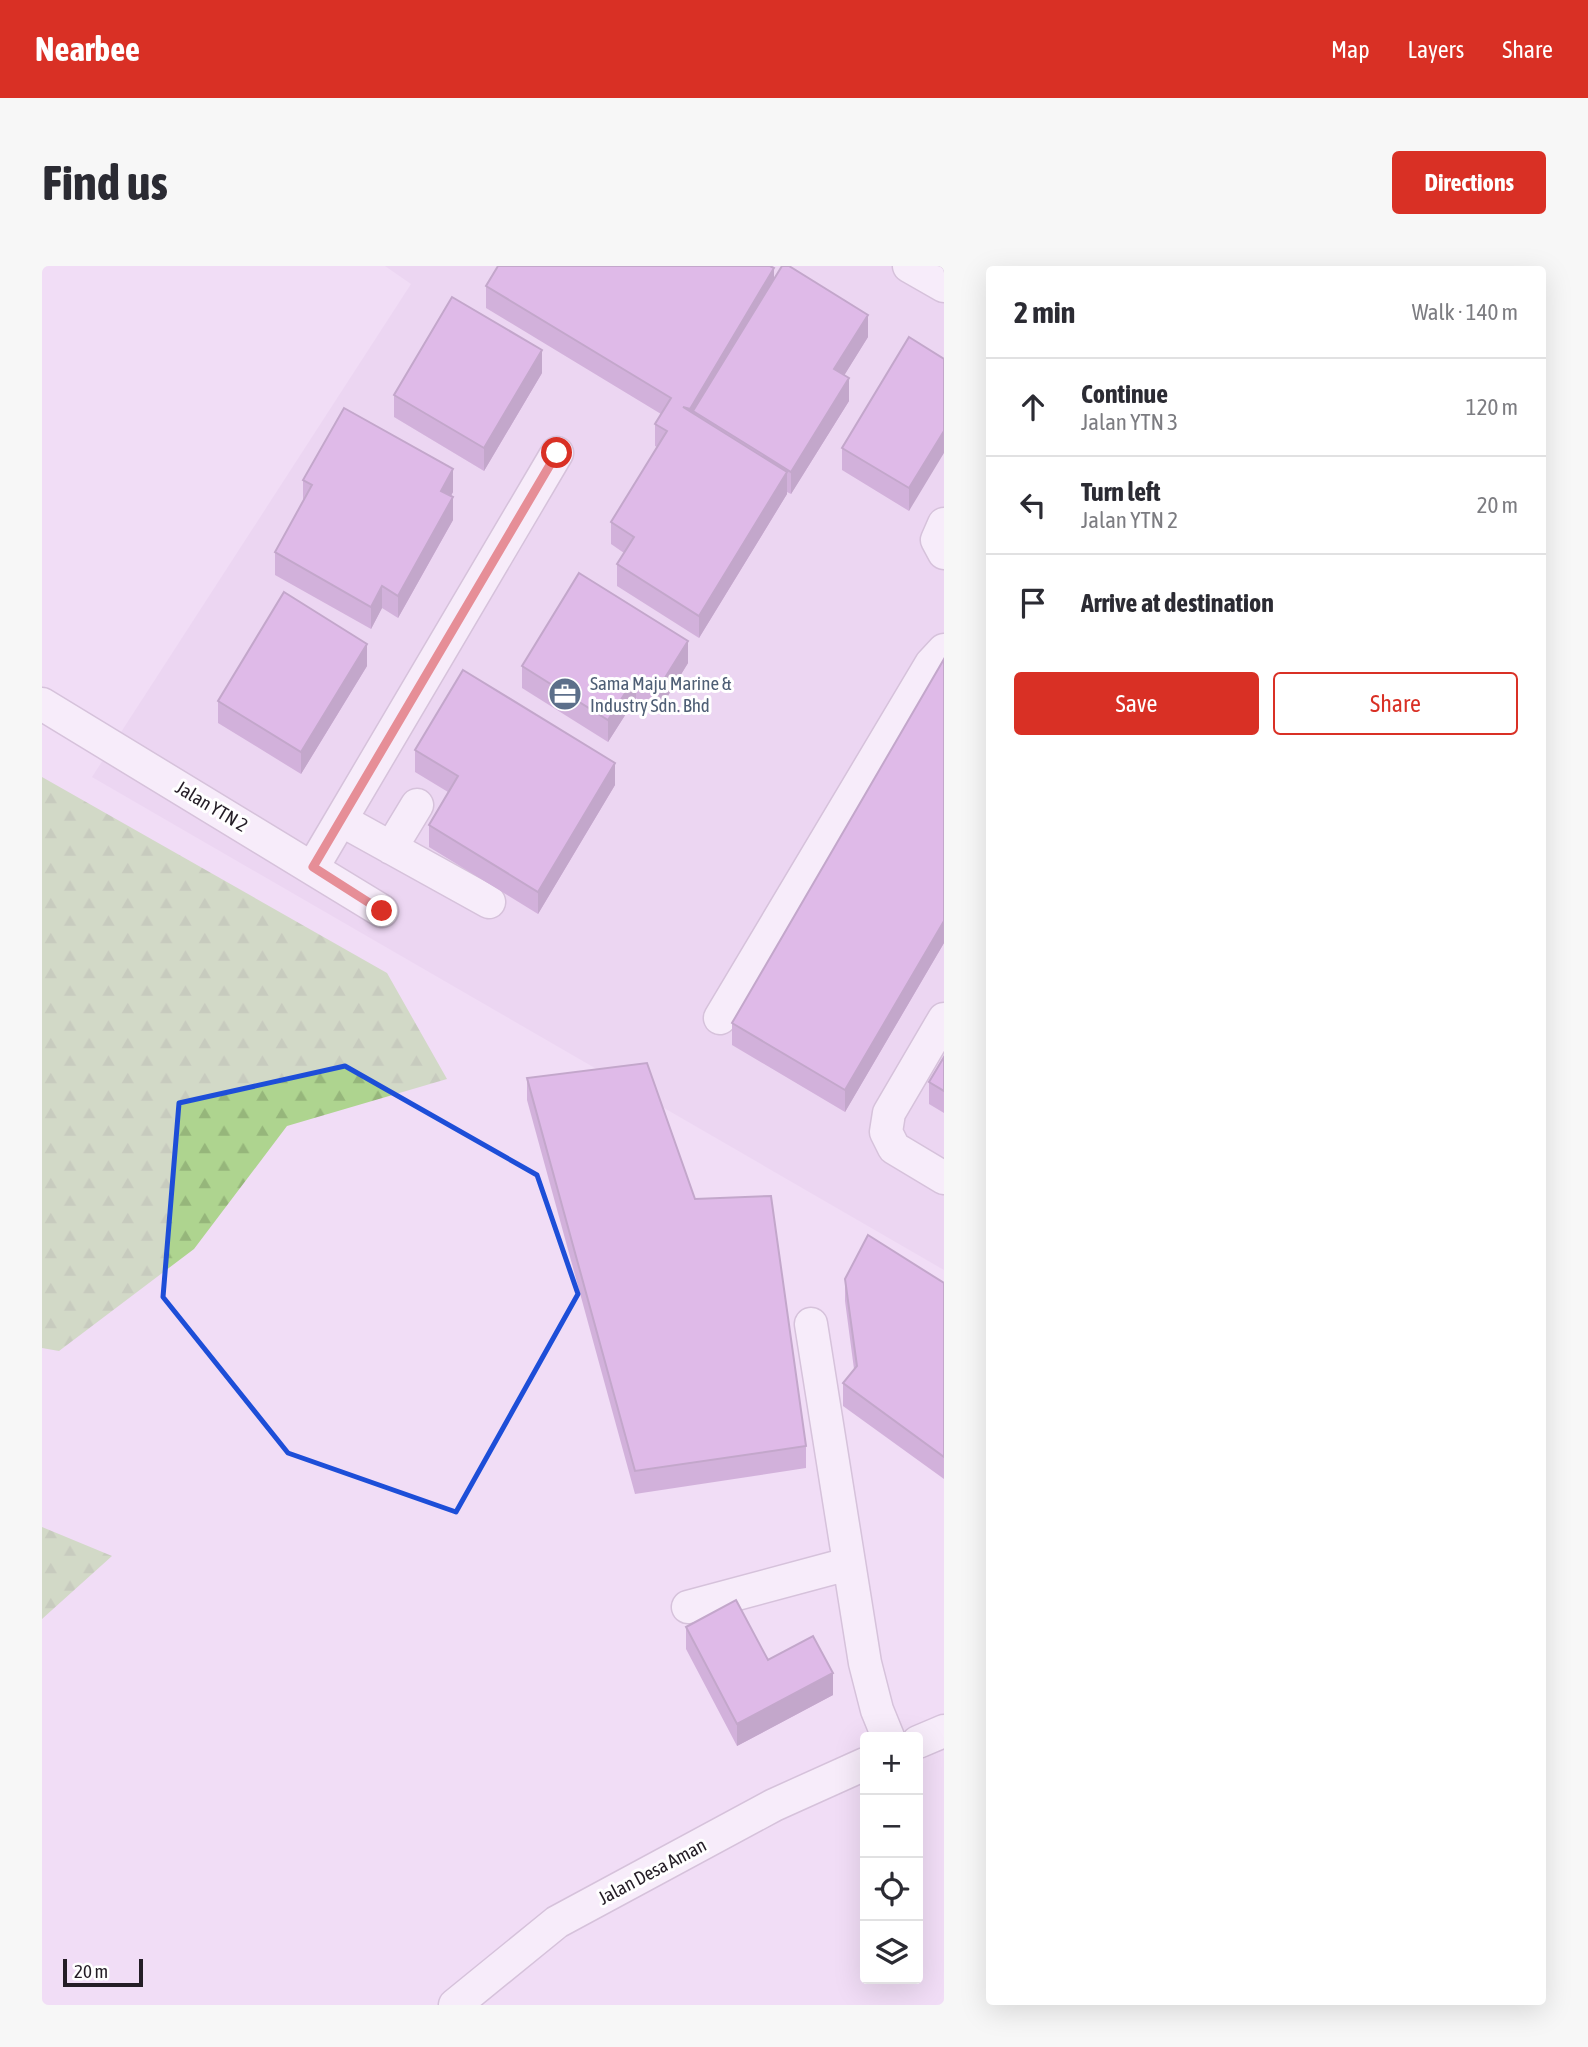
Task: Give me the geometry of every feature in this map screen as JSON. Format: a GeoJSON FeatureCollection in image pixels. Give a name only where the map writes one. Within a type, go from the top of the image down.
{"type":"FeatureCollection","features":[{"type":"Feature","properties":{"kind":"street"},"geometry":{"type":"LineString","coordinates":[[909,266],[944,286]]}},
{"type":"Feature","properties":{"kind":"street"},"geometry":{"type":"LineString","coordinates":[[313,867],[557,453]]}},
{"type":"Feature","properties":{"kind":"street"},"geometry":{"type":"LineString","coordinates":[[944,524],[937,540],[944,552]]}},
{"type":"Feature","properties":{"kind":"street"},"geometry":{"type":"LineString","coordinates":[[720,1018],[931,664],[944,650]]}},
{"type":"Feature","properties":{"kind":"street","name":"Jalan YTN 2"},"geometry":{"type":"LineString","coordinates":[[42,704],[382,911]]}},
{"type":"Feature","properties":{"kind":"street"},"geometry":{"type":"LineString","coordinates":[[391,848],[417,805]]}},
{"type":"Feature","properties":{"kind":"street"},"geometry":{"type":"LineString","coordinates":[[341,820],[489,902]]}},
{"type":"Feature","properties":{"kind":"street"},"geometry":{"type":"LineString","coordinates":[[944,1020],[889,1113],[886,1132],[894,1148],[944,1178]]}},
{"type":"Feature","properties":{"kind":"street"},"geometry":{"type":"LineString","coordinates":[[811,1324],[865,1662],[877,1710],[886,1732]]}},
{"type":"Feature","properties":{"kind":"street"},"geometry":{"type":"LineString","coordinates":[[688,1606],[848,1564]]}},
{"type":"Feature","properties":{"kind":"street"},"geometry":{"type":"LineString","coordinates":[[923,1740],[944,1731]]}},
{"type":"Feature","properties":{"kind":"street","name":"Jalan Desa Aman"},"geometry":{"type":"LineString","coordinates":[[456,2005],[557,1922],[774,1805],[860,1766]]}},
{"type":"Feature","properties":{"kind":"highlighted area"},"geometry":{"type":"Polygon","coordinates":[[[345,1066],[537,1175],[578,1294],[456,1512],[288,1453],[163,1297],[179,1103],[345,1066]]]}},
{"type":"Feature","properties":{"kind":"shaded area"},"geometry":{"type":"Polygon","coordinates":[[[385,266],[944,266],[944,1270],[92,777],[411,284],[385,266]]]}},
{"type":"Feature","properties":{"kind":"green space"},"geometry":{"type":"Polygon","coordinates":[[[42,777],[387,973],[447,1079],[287,1126],[194,1249],[59,1351],[42,1348],[42,777]]]}},
{"type":"Feature","properties":{"kind":"green space"},"geometry":{"type":"Polygon","coordinates":[[[42,1527],[112,1556],[42,1619],[42,1527]]]}},
{"type":"Feature","properties":{"kind":"building"},"geometry":{"type":"Polygon","coordinates":[[[498,266],[774,268],[690,409],[683,407],[787,472],[699,616],[617,564],[634,537],[611,522],[667,431],[655,424],[671,398],[486,286],[498,266]]]}},
{"type":"Feature","properties":{"kind":"building"},"geometry":{"type":"Polygon","coordinates":[[[782,266],[789,266],[868,315],[834,369],[849,378],[791,472],[693,411],[782,266]]]}},
{"type":"Feature","properties":{"kind":"building"},"geometry":{"type":"Polygon","coordinates":[[[452,297],[542,350],[484,448],[394,395],[452,297]]]}},
{"type":"Feature","properties":{"kind":"building"},"geometry":{"type":"Polygon","coordinates":[[[909,337],[944,359],[944,431],[909,488],[842,448],[909,337]]]}},
{"type":"Feature","properties":{"kind":"building"},"geometry":{"type":"Polygon","coordinates":[[[344,408],[453,469],[441,491],[453,497],[398,596],[382,586],[371,607],[275,552],[312,485],[303,480],[344,408]]]}},
{"type":"Feature","properties":{"kind":"building"},"geometry":{"type":"Polygon","coordinates":[[[579,573],[688,641],[658,689],[636,676],[608,720],[522,666],[579,573]]]}},
{"type":"Feature","properties":{"kind":"building"},"geometry":{"type":"Polygon","coordinates":[[[284,592],[367,644],[301,752],[218,701],[284,592]]]}},
{"type":"Feature","properties":{"kind":"building"},"geometry":{"type":"Polygon","coordinates":[[[944,659],[944,921],[845,1090],[732,1023],[944,659]]]}},
{"type":"Feature","properties":{"kind":"building"},"geometry":{"type":"Polygon","coordinates":[[[463,670],[615,763],[538,892],[429,825],[458,776],[415,750],[463,670]]]}},
{"type":"Feature","properties":{"kind":"building"},"geometry":{"type":"Polygon","coordinates":[[[944,1057],[944,1091],[929,1082],[944,1057]]]}},
{"type":"Feature","properties":{"kind":"building"},"geometry":{"type":"Polygon","coordinates":[[[647,1063],[695,1199],[771,1196],[806,1446],[635,1471],[527,1078],[647,1063]]]}},
{"type":"Feature","properties":{"kind":"building"},"geometry":{"type":"Polygon","coordinates":[[[868,1235],[944,1283],[944,1457],[843,1383],[857,1366],[845,1279],[868,1235]]]}},
{"type":"Feature","properties":{"kind":"building"},"geometry":{"type":"Polygon","coordinates":[[[736,1600],[768,1660],[813,1636],[833,1673],[737,1724],[686,1627],[736,1600]]]}},
{"type":"Feature","properties":{"kind":"place","name":"Sama Maju Marine & Industry Sdn. Bhd"},"geometry":{"type":"Point","coordinates":[565,694]}},
{"type":"Feature","properties":{"kind":"route"},"geometry":{"type":"LineString","coordinates":[[382,911],[313,867],[557,453]]}}]}
